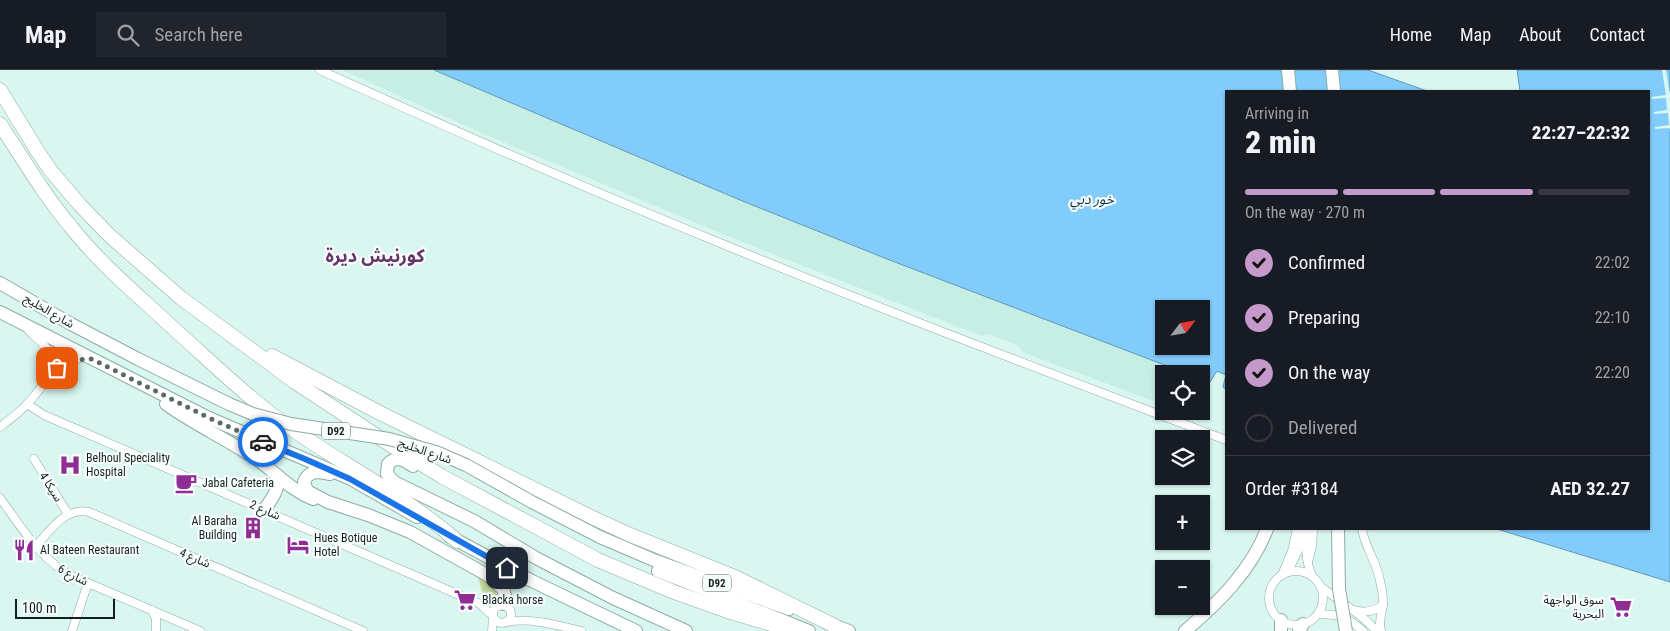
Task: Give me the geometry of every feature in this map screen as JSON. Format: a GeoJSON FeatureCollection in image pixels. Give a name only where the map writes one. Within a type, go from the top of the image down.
{"type":"FeatureCollection","features":[{"type":"Feature","properties":{"kind":"highway"},"geometry":{"type":"LineString","coordinates":[[0,90],[56,176],[94,221],[131,256],[201,313],[270,365],[389,444],[443,477],[598,560],[648,582],[727,611],[795,631]]}},
{"type":"Feature","properties":{"kind":"highway"},"geometry":{"type":"LineString","coordinates":[[0,124],[51,202],[94,255],[129,289],[239,388],[297,432],[406,501],[457,541]]}},
{"type":"Feature","properties":{"kind":"highway"},"geometry":{"type":"LineString","coordinates":[[201,313],[275,358],[387,417],[602,522],[743,581],[835,626]]}},
{"type":"Feature","properties":{"kind":"main road"},"geometry":{"type":"LineString","coordinates":[[1288,70],[1290,90]]}},
{"type":"Feature","properties":{"kind":"main road"},"geometry":{"type":"LineString","coordinates":[[1332,70],[1334,90]]}},
{"type":"Feature","properties":{"kind":"main road","name":"شارع الخليج"},"geometry":{"type":"LineString","coordinates":[[0,282],[71,324],[146,364],[253,414],[291,424],[397,441],[443,456],[466,465],[604,539],[656,561],[849,631]]}},
{"type":"Feature","properties":{"kind":"main road","name":"شارع الخليج"},"geometry":{"type":"LineString","coordinates":[[0,312],[235,430],[350,479],[532,582],[636,631]]}},
{"type":"Feature","properties":{"kind":"main road"},"geometry":{"type":"LineString","coordinates":[[140,383],[173,409],[257,459],[292,488],[321,502],[337,505]]}},
{"type":"Feature","properties":{"kind":"main road"},"geometry":{"type":"LineString","coordinates":[[525,522],[502,514],[474,500],[402,459],[393,460],[387,467],[387,474],[394,482],[474,521],[551,566],[613,598],[686,631]]}},
{"type":"Feature","properties":{"kind":"main road"},"geometry":{"type":"LineString","coordinates":[[350,479],[315,472],[309,474],[305,479],[304,485],[309,493],[410,532],[490,576],[503,589],[505,607]]}},
{"type":"Feature","properties":{"kind":"main road"},"geometry":{"type":"LineString","coordinates":[[264,510],[277,490],[278,476]]}},
{"type":"Feature","properties":{"kind":"main road"},"geometry":{"type":"LineString","coordinates":[[1338,530],[1340,631]]}},
{"type":"Feature","properties":{"kind":"main road"},"geometry":{"type":"LineString","coordinates":[[1185,631],[1216,604],[1234,584],[1266,531]]}},
{"type":"Feature","properties":{"kind":"main road"},"geometry":{"type":"LineString","coordinates":[[604,539],[647,566],[809,631]]}},
{"type":"Feature","properties":{"kind":"main road"},"geometry":{"type":"LineString","coordinates":[[1339,589],[1346,631]]}},
{"type":"Feature","properties":{"kind":"street"},"geometry":{"type":"LineString","coordinates":[[320,70],[557,175],[748,254],[1225,440]]}},
{"type":"Feature","properties":{"kind":"street"},"geometry":{"type":"LineString","coordinates":[[21,322],[48,349],[53,360],[52,371]]}},
{"type":"Feature","properties":{"kind":"street"},"geometry":{"type":"LineString","coordinates":[[0,426],[29,402],[52,371],[62,364],[74,360],[92,359]]}},
{"type":"Feature","properties":{"kind":"street","name":"شارع 2"},"geometry":{"type":"LineString","coordinates":[[29,402],[45,410],[49,416],[480,604],[505,607]]}},
{"type":"Feature","properties":{"kind":"street","name":"4 سيكا"},"geometry":{"type":"LineString","coordinates":[[34,459],[68,514]]}},
{"type":"Feature","properties":{"kind":"street","name":"شارع 6"},"geometry":{"type":"LineString","coordinates":[[0,498],[35,547],[56,567],[74,577],[200,631]]}},
{"type":"Feature","properties":{"kind":"street","name":"شارع 4"},"geometry":{"type":"LineString","coordinates":[[68,514],[78,511],[89,512],[363,631]]}},
{"type":"Feature","properties":{"kind":"street"},"geometry":{"type":"LineString","coordinates":[[35,547],[68,514]]}},
{"type":"Feature","properties":{"kind":"street"},"geometry":{"type":"LineString","coordinates":[[1284,574],[1297,530]]}},
{"type":"Feature","properties":{"kind":"street"},"geometry":{"type":"LineString","coordinates":[[1302,530],[1299,549],[1284,574],[1274,582],[1270,597],[1273,610],[1281,625],[1294,624],[1301,627],[1318,614],[1323,601],[1320,587]]}},
{"type":"Feature","properties":{"kind":"street"},"geometry":{"type":"LineString","coordinates":[[1309,530],[1306,545],[1307,564],[1312,576],[1320,587],[1379,631]]}},
{"type":"Feature","properties":{"kind":"street"},"geometry":{"type":"LineString","coordinates":[[1307,564],[1312,547],[1314,530]]}},
{"type":"Feature","properties":{"kind":"street"},"geometry":{"type":"LineString","coordinates":[[1362,530],[1365,543],[1378,570],[1383,605],[1379,621],[1379,631]]}},
{"type":"Feature","properties":{"kind":"street"},"geometry":{"type":"LineString","coordinates":[[1284,574],[1297,571],[1312,576]]}},
{"type":"Feature","properties":{"kind":"street"},"geometry":{"type":"LineString","coordinates":[[72,631],[88,583]]}},
{"type":"Feature","properties":{"kind":"street","name":"شارع 2"},"geometry":{"type":"LineString","coordinates":[[480,604],[493,617]]}},
{"type":"Feature","properties":{"kind":"street"},"geometry":{"type":"LineString","coordinates":[[1348,608],[1366,612],[1383,605]]}},
{"type":"Feature","properties":{"kind":"street"},"geometry":{"type":"LineString","coordinates":[[493,631],[511,617],[505,607]]}},
{"type":"Feature","properties":{"kind":"street"},"geometry":{"type":"LineString","coordinates":[[493,631],[494,610],[505,607],[526,621]]}},
{"type":"Feature","properties":{"kind":"street"},"geometry":{"type":"LineString","coordinates":[[152,610],[156,619],[156,631]]}},
{"type":"Feature","properties":{"kind":"street"},"geometry":{"type":"LineString","coordinates":[[1318,614],[1335,614],[1344,617],[1363,631]]}},
{"type":"Feature","properties":{"kind":"street"},"geometry":{"type":"LineString","coordinates":[[493,617],[498,622],[526,621],[581,631]]}},
{"type":"Feature","properties":{"kind":"street"},"geometry":{"type":"LineString","coordinates":[[335,619],[340,631]]}},
{"type":"Feature","properties":{"kind":"street"},"geometry":{"type":"LineString","coordinates":[[350,631],[363,631]]}},
{"type":"Feature","properties":{"kind":"shaded area"},"geometry":{"type":"Polygon","coordinates":[[[342,70],[434,70],[740,200],[887,259],[1164,365],[1155,365],[1155,402],[1022,352],[1019,346],[989,334],[981,336],[720,233],[486,135],[342,70]]]}},
{"type":"Feature","properties":{"kind":"green space"},"geometry":{"type":"Polygon","coordinates":[[[476,576],[494,582],[499,595],[492,602],[484,599],[479,580],[476,576]]]}},
{"type":"Feature","properties":{"kind":"water","name":"خور دبي"},"geometry":{"type":"Polygon","coordinates":[[[434,70],[1368,70],[1424,90],[1225,90],[1225,375],[1217,371],[1210,382],[1210,365],[1164,365],[887,259],[740,200],[434,70]]]}},
{"type":"Feature","properties":{"kind":"water"},"geometry":{"type":"Polygon","coordinates":[[[1517,70],[1670,70],[1670,582],[1500,530],[1650,530],[1650,90],[1520,90],[1517,70]]]}},
{"type":"Feature","properties":{"kind":"pier"},"geometry":{"type":"Polygon","coordinates":[[[1662,70],[1666,70],[1670,95],[1670,130],[1669,128],[1655,129],[1655,127],[1669,125],[1668,113],[1654,114],[1654,112],[1667,110],[1666,98],[1652,99],[1651,97],[1666,95],[1662,70]]]}},
{"type":"Feature","properties":{"kind":"way so far"},"geometry":{"type":"LineString","coordinates":[[57,368],[74,360],[92,359],[209,418],[263,442]]}},
{"type":"Feature","properties":{"kind":"place","name":"Belhoul Speciality Hospital"},"geometry":{"type":"Point","coordinates":[70,465]}},
{"type":"Feature","properties":{"kind":"place","name":"Jabal Cafeteria"},"geometry":{"type":"Point","coordinates":[186,483]}},
{"type":"Feature","properties":{"kind":"place","name":"Al Baraha Building"},"geometry":{"type":"Point","coordinates":[253,528]}},
{"type":"Feature","properties":{"kind":"place","name":"Hues Botique Hotel"},"geometry":{"type":"Point","coordinates":[298,545]}},
{"type":"Feature","properties":{"kind":"place","name":"Al Bateen Restaurant"},"geometry":{"type":"Point","coordinates":[24,550]}},
{"type":"Feature","properties":{"kind":"place","name":"Blacka horse"},"geometry":{"type":"Point","coordinates":[465,600]}},
{"type":"Feature","properties":{"kind":"place","name":"سوق الواجهة البحرية"},"geometry":{"type":"Point","coordinates":[1621,607]}},
{"type":"Feature","properties":{"kind":"district","name":"كورنيش ديرة"},"geometry":{"type":"Point","coordinates":[375,255]}},
{"type":"Feature","properties":{"kind":"route"},"geometry":{"type":"LineString","coordinates":[[263,442],[350,479],[507,568]]}}]}
